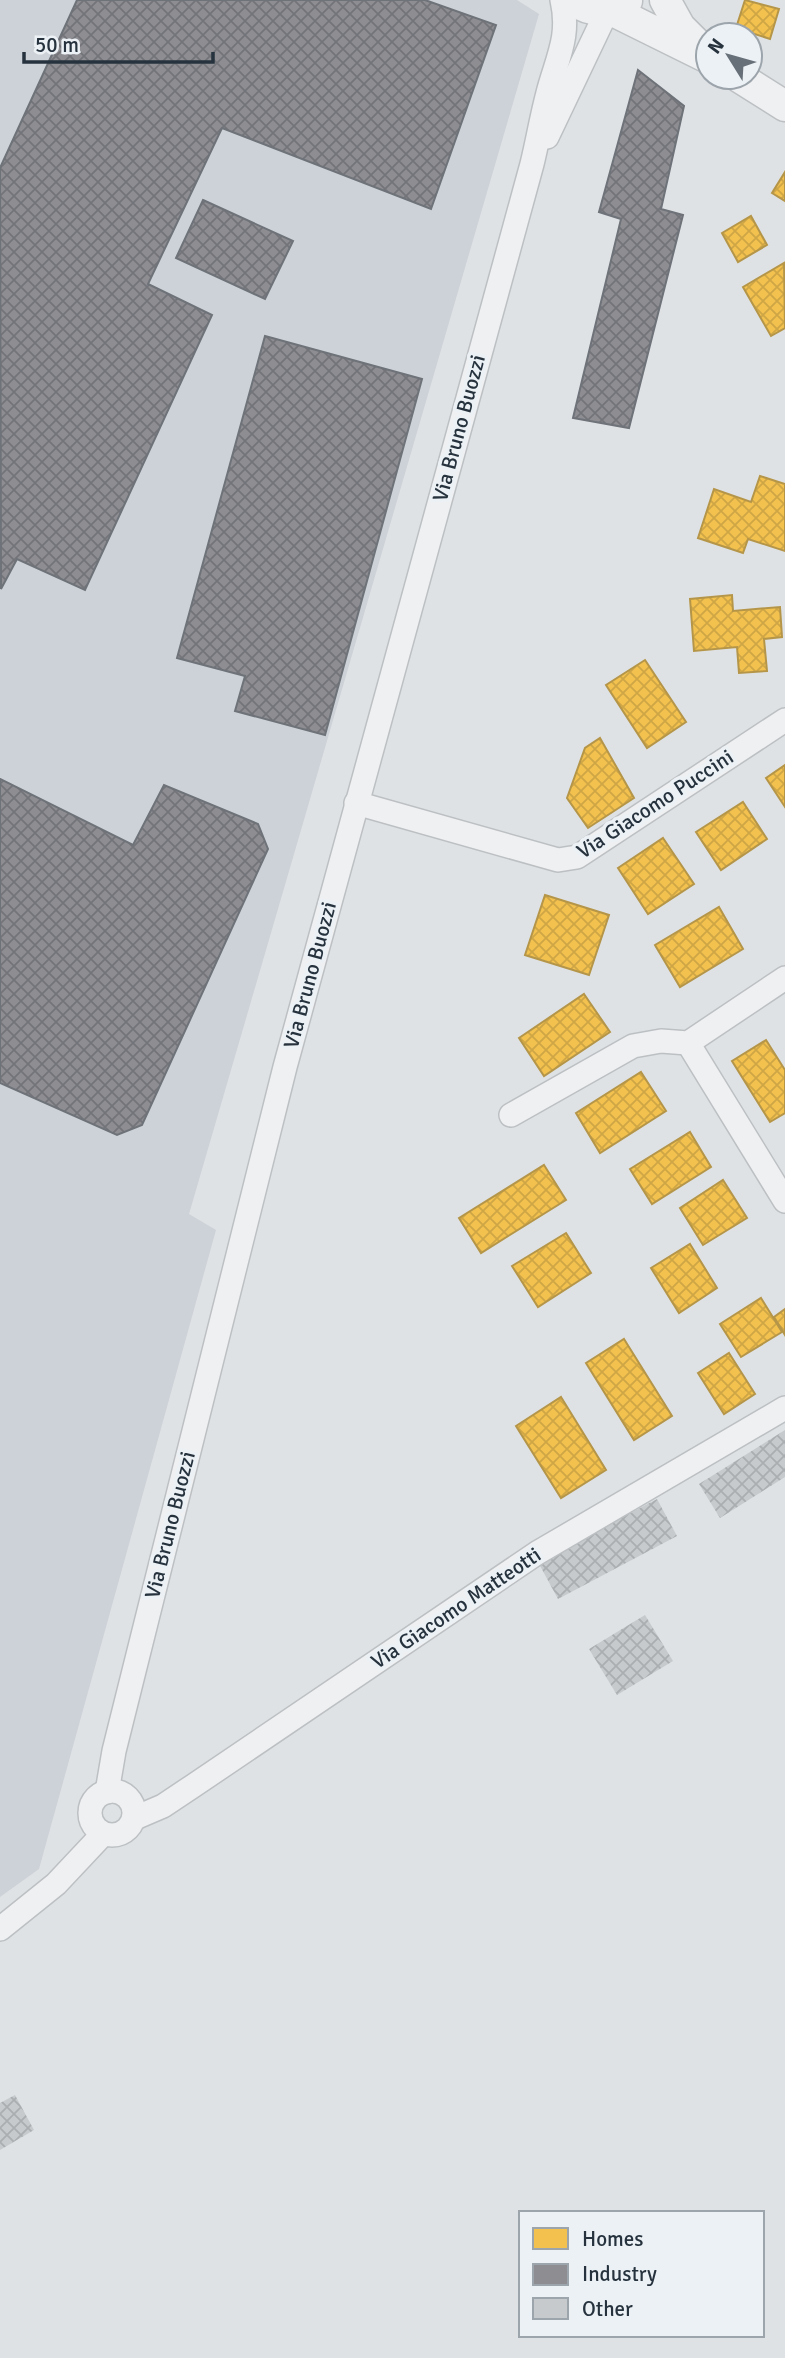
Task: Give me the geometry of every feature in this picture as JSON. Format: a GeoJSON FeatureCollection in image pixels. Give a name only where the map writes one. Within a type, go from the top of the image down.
{"type":"FeatureCollection","features":[{"type":"Feature","properties":{"kind":"street","name":"Via Bruno Buozzi"},"geometry":{"type":"LineString","coordinates":[[107,1792],[114,1751],[285,1067],[566,32],[562,0]]}},
{"type":"Feature","properties":{"kind":"street"},"geometry":{"type":"LineString","coordinates":[[573,0],[582,6],[616,7],[694,49]]}},
{"type":"Feature","properties":{"kind":"street"},"geometry":{"type":"LineString","coordinates":[[665,0],[680,27],[694,42]]}},
{"type":"Feature","properties":{"kind":"street","name":"Via Bruno Buozzi"},"geometry":{"type":"LineString","coordinates":[[532,164],[616,7]]}},
{"type":"Feature","properties":{"kind":"street"},"geometry":{"type":"LineString","coordinates":[[761,91],[785,106]]}},
{"type":"Feature","properties":{"kind":"street","name":"Via Giacomo Puccini"},"geometry":{"type":"LineString","coordinates":[[356,803],[558,860],[577,858],[785,720]]}},
{"type":"Feature","properties":{"kind":"street"},"geometry":{"type":"LineString","coordinates":[[511,1115],[633,1046],[661,1041],[688,1043],[785,978]]}},
{"type":"Feature","properties":{"kind":"street"},"geometry":{"type":"LineString","coordinates":[[688,1043],[785,1201]]}},
{"type":"Feature","properties":{"kind":"street","name":"Via Giacomo Matteotti"},"geometry":{"type":"LineString","coordinates":[[0,1929],[56,1884],[103,1834],[121,1834],[130,1828],[135,1818],[183,1793],[537,1553],[785,1408]]}},
{"type":"Feature","properties":{"kind":"street"},"geometry":{"type":"LineString","coordinates":[[103,1834],[92,1824],[90,1809],[95,1799],[107,1792],[118,1792],[128,1797],[134,1807],[135,1818]]}},
{"type":"Feature","properties":{"kind":"shaded area"},"geometry":{"type":"Polygon","coordinates":[[[0,0],[517,0],[539,14],[189,1214],[216,1230],[39,1869],[0,1897],[0,0]]]}},
{"type":"Feature","properties":{"kind":"building: Homes"},"geometry":{"type":"Polygon","coordinates":[[[745,0],[779,9],[770,39],[764,37],[764,21],[738,21],[745,0]]]}},
{"type":"Feature","properties":{"kind":"building: Homes"},"geometry":{"type":"Polygon","coordinates":[[[785,172],[785,201],[772,193],[785,172]]]}},
{"type":"Feature","properties":{"kind":"building: Homes"},"geometry":{"type":"Polygon","coordinates":[[[751,216],[767,245],[738,262],[722,233],[751,216]]]}},
{"type":"Feature","properties":{"kind":"building: Homes"},"geometry":{"type":"Polygon","coordinates":[[[784,263],[785,328],[771,336],[743,287],[784,263]]]}},
{"type":"Feature","properties":{"kind":"building: Homes"},"geometry":{"type":"Polygon","coordinates":[[[760,476],[785,484],[785,551],[748,539],[743,553],[698,538],[714,489],[751,502],[760,476]]]}},
{"type":"Feature","properties":{"kind":"building: Homes"},"geometry":{"type":"Polygon","coordinates":[[[732,595],[733,611],[780,607],[782,637],[764,639],[767,671],[739,673],[737,647],[694,651],[690,599],[732,595]]]}},
{"type":"Feature","properties":{"kind":"building: Homes"},"geometry":{"type":"Polygon","coordinates":[[[645,660],[686,722],[647,748],[606,685],[645,660]]]}},
{"type":"Feature","properties":{"kind":"building: Homes"},"geometry":{"type":"Polygon","coordinates":[[[600,738],[634,798],[588,828],[567,798],[585,748],[600,738]]]}},
{"type":"Feature","properties":{"kind":"building: Homes"},"geometry":{"type":"Polygon","coordinates":[[[785,765],[785,807],[766,778],[785,765]]]}},
{"type":"Feature","properties":{"kind":"building: Homes"},"geometry":{"type":"Polygon","coordinates":[[[743,802],[767,839],[721,870],[696,832],[743,802]]]}},
{"type":"Feature","properties":{"kind":"building: Homes"},"geometry":{"type":"Polygon","coordinates":[[[663,838],[694,884],[648,914],[618,868],[663,838]]]}},
{"type":"Feature","properties":{"kind":"building: Homes"},"geometry":{"type":"Polygon","coordinates":[[[545,895],[609,915],[589,975],[525,955],[545,895]]]}},
{"type":"Feature","properties":{"kind":"building: Homes"},"geometry":{"type":"Polygon","coordinates":[[[719,907],[743,949],[680,987],[655,945],[719,907]]]}},
{"type":"Feature","properties":{"kind":"building: Homes"},"geometry":{"type":"Polygon","coordinates":[[[584,994],[610,1032],[544,1076],[519,1038],[584,994]]]}},
{"type":"Feature","properties":{"kind":"building: Homes"},"geometry":{"type":"Polygon","coordinates":[[[766,1040],[785,1070],[785,1113],[770,1122],[732,1061],[766,1040]]]}},
{"type":"Feature","properties":{"kind":"building: Homes"},"geometry":{"type":"Polygon","coordinates":[[[641,1072],[666,1111],[600,1153],[576,1113],[641,1072]]]}},
{"type":"Feature","properties":{"kind":"building: Homes"},"geometry":{"type":"Polygon","coordinates":[[[690,1132],[711,1167],[652,1204],[630,1169],[690,1132]]]}},
{"type":"Feature","properties":{"kind":"building: Homes"},"geometry":{"type":"Polygon","coordinates":[[[544,1165],[566,1200],[481,1253],[459,1218],[544,1165]]]}},
{"type":"Feature","properties":{"kind":"building: Homes"},"geometry":{"type":"Polygon","coordinates":[[[723,1180],[747,1218],[703,1245],[680,1208],[723,1180]]]}},
{"type":"Feature","properties":{"kind":"building: Homes"},"geometry":{"type":"Polygon","coordinates":[[[566,1233],[591,1273],[538,1307],[512,1266],[566,1233]]]}},
{"type":"Feature","properties":{"kind":"building: Homes"},"geometry":{"type":"Polygon","coordinates":[[[690,1244],[717,1288],[679,1313],[651,1268],[690,1244]]]}},
{"type":"Feature","properties":{"kind":"building: Homes"},"geometry":{"type":"Polygon","coordinates":[[[761,1298],[782,1332],[741,1357],[720,1324],[761,1298]]]}},
{"type":"Feature","properties":{"kind":"building: Homes"},"geometry":{"type":"Polygon","coordinates":[[[785,1309],[785,1335],[774,1317],[785,1309]]]}},
{"type":"Feature","properties":{"kind":"building: Homes"},"geometry":{"type":"Polygon","coordinates":[[[624,1339],[672,1416],[634,1440],[586,1363],[624,1339]]]}},
{"type":"Feature","properties":{"kind":"building: Homes"},"geometry":{"type":"Polygon","coordinates":[[[729,1353],[755,1394],[724,1414],[698,1373],[729,1353]]]}},
{"type":"Feature","properties":{"kind":"building: Homes"},"geometry":{"type":"Polygon","coordinates":[[[561,1397],[606,1470],[561,1498],[516,1426],[561,1397]]]}},
{"type":"Feature","properties":{"kind":"building: Industry"},"geometry":{"type":"Polygon","coordinates":[[[77,0],[425,0],[496,25],[431,209],[222,128],[148,284],[212,315],[85,590],[17,559],[1,589],[0,168],[77,0]]]}},
{"type":"Feature","properties":{"kind":"building: Industry"},"geometry":{"type":"Polygon","coordinates":[[[638,70],[684,106],[661,209],[683,215],[629,428],[573,418],[621,219],[599,212],[638,70]]]}},
{"type":"Feature","properties":{"kind":"building: Industry"},"geometry":{"type":"Polygon","coordinates":[[[203,200],[293,241],[265,299],[176,258],[203,200]]]}},
{"type":"Feature","properties":{"kind":"building: Industry"},"geometry":{"type":"Polygon","coordinates":[[[265,336],[422,379],[325,735],[235,711],[245,676],[177,658],[265,336]]]}},
{"type":"Feature","properties":{"kind":"building: Industry"},"geometry":{"type":"Polygon","coordinates":[[[0,779],[133,845],[164,785],[258,824],[268,849],[142,1125],[117,1135],[0,1083],[0,779]]]}},
{"type":"Feature","properties":{"kind":"building: Other"},"geometry":{"type":"Polygon","coordinates":[[[785,1430],[785,1477],[720,1518],[699,1484],[785,1430]]]}},
{"type":"Feature","properties":{"kind":"building: Other"},"geometry":{"type":"Polygon","coordinates":[[[657,1499],[677,1536],[558,1599],[538,1562],[657,1499]]]}},
{"type":"Feature","properties":{"kind":"building: Other"},"geometry":{"type":"Polygon","coordinates":[[[645,1615],[673,1661],[617,1695],[589,1649],[645,1615]]]}},
{"type":"Feature","properties":{"kind":"building: Other"},"geometry":{"type":"Polygon","coordinates":[[[15,2095],[34,2130],[0,2150],[0,2103],[15,2095]]]}}]}
